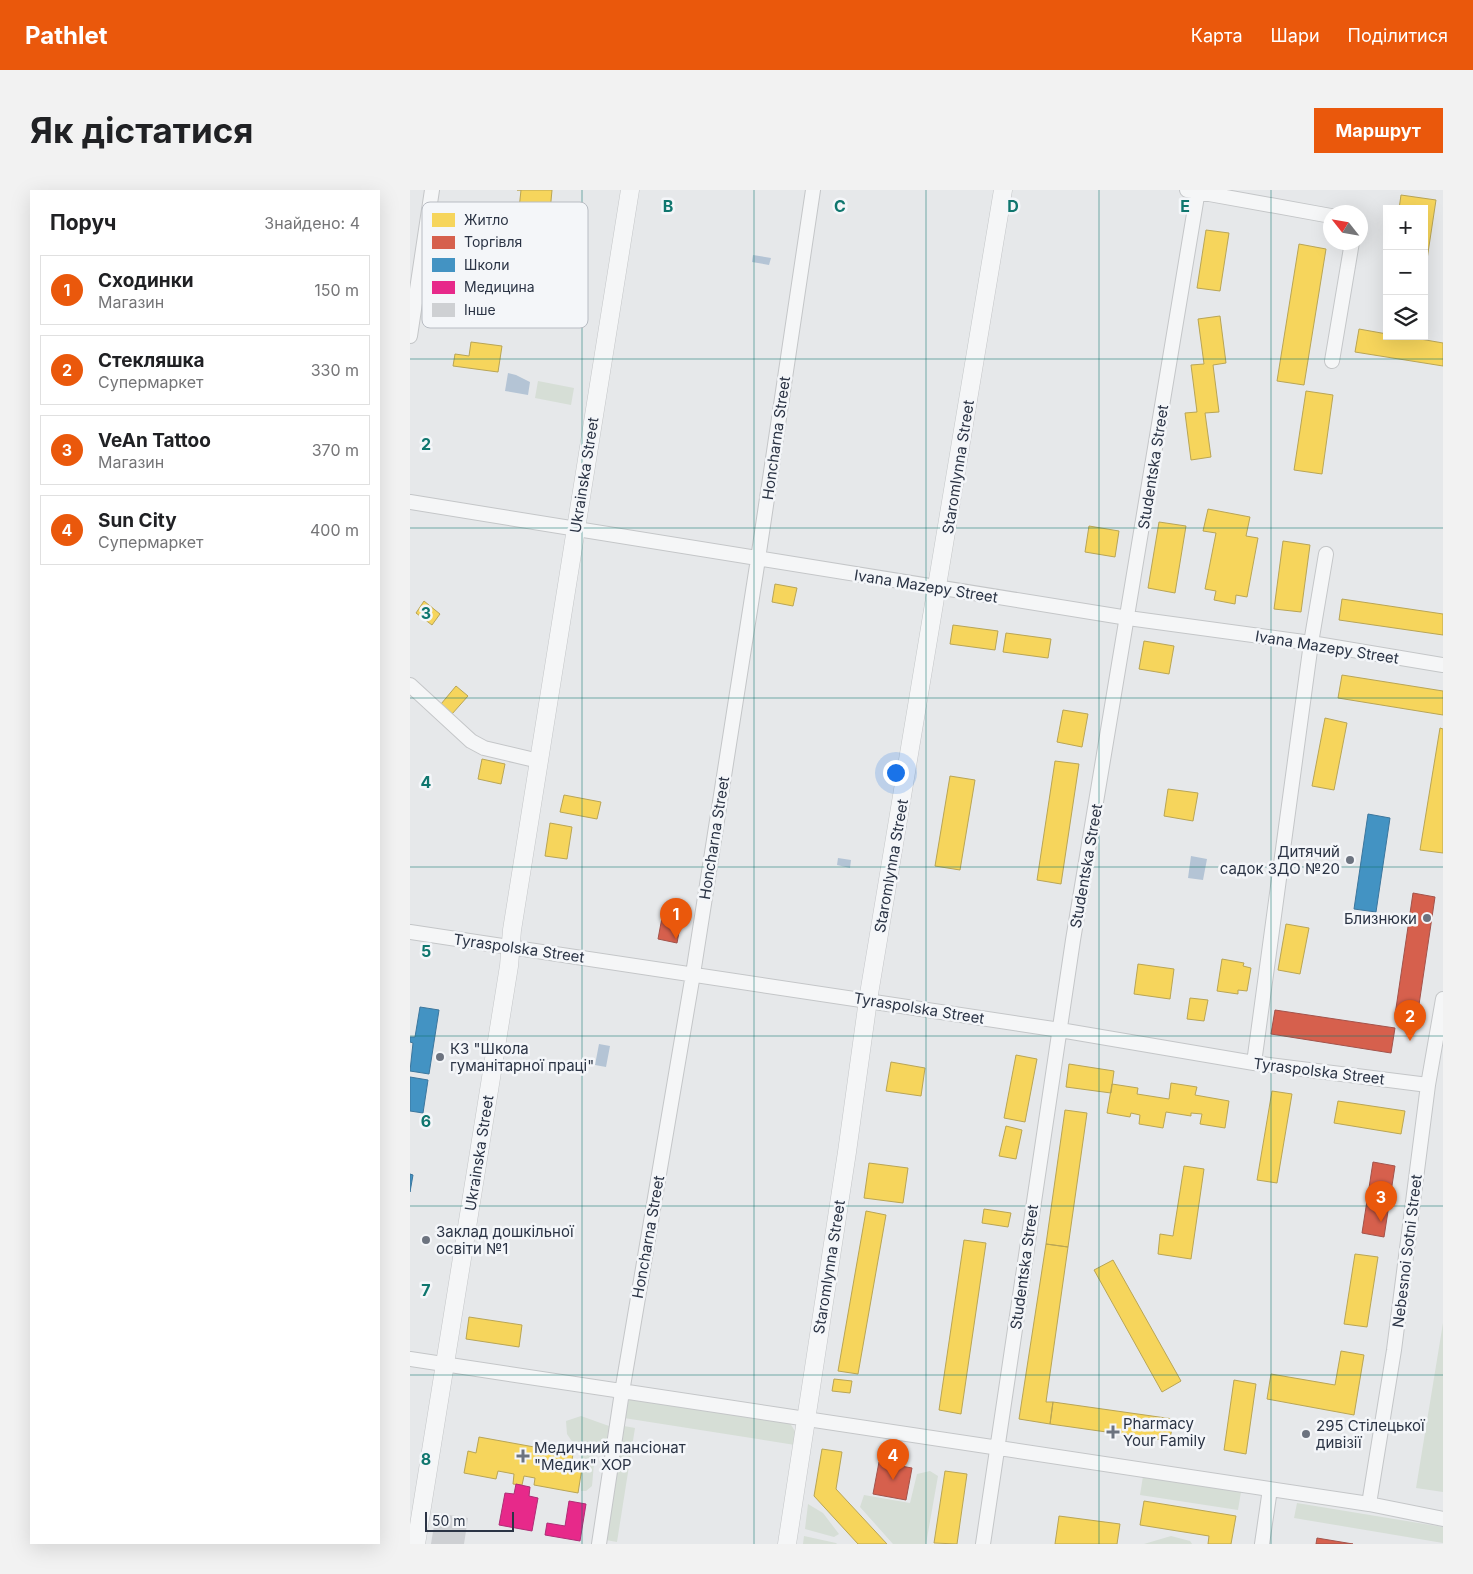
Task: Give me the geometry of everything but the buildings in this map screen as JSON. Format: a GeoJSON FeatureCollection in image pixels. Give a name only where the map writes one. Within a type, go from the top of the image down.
{"type":"FeatureCollection","features":[{"type":"Feature","properties":{"kind":"street","name":"Ukrainska Street"},"geometry":{"type":"LineString","coordinates":[[416,1544],[575,528],[630,190]]}},
{"type":"Feature","properties":{"kind":"street","name":"Honcharna Street"},"geometry":{"type":"LineString","coordinates":[[599,1544],[622,1392],[692,974],[758,559],[813,190]]}},
{"type":"Feature","properties":{"kind":"street","name":"Staromlynna Street"},"geometry":{"type":"LineString","coordinates":[[787,1544],[847,1152],[868,1000],[1003,190]]}},
{"type":"Feature","properties":{"kind":"street"},"geometry":{"type":"LineString","coordinates":[[1194,190],[1323,215]]}},
{"type":"Feature","properties":{"kind":"street","name":"Studentska Street"},"geometry":{"type":"LineString","coordinates":[[982,1544],[998,1448],[1073,940],[1128,618],[1194,190]]}},
{"type":"Feature","properties":{"kind":"street"},"geometry":{"type":"LineString","coordinates":[[1332,361],[1351,250]]}},
{"type":"Feature","properties":{"kind":"street"},"geometry":{"type":"LineString","coordinates":[[410,336],[422,256]]}},
{"type":"Feature","properties":{"kind":"street","name":"Ivana Mazepy Street"},"geometry":{"type":"LineString","coordinates":[[410,502],[1128,618],[1311,643],[1443,666]]}},
{"type":"Feature","properties":{"kind":"street"},"geometry":{"type":"LineString","coordinates":[[1254,1064],[1311,643],[1326,554]]}},
{"type":"Feature","properties":{"kind":"street"},"geometry":{"type":"LineString","coordinates":[[410,686],[471,740],[484,748],[539,761]]}},
{"type":"Feature","properties":{"kind":"street","name":"Tyraspolska Street"},"geometry":{"type":"LineString","coordinates":[[410,932],[1060,1030],[1254,1064],[1428,1085]]}},
{"type":"Feature","properties":{"kind":"street","name":"Nebesnoi Sotni Street"},"geometry":{"type":"LineString","coordinates":[[1369,1504],[1394,1350],[1428,1085],[1443,999]]}},
{"type":"Feature","properties":{"kind":"street"},"geometry":{"type":"LineString","coordinates":[[410,1359],[1369,1504],[1443,1519]]}},
{"type":"Feature","properties":{"kind":"street"},"geometry":{"type":"LineString","coordinates":[[1262,1544],[1270,1489]]}},
{"type":"Feature","properties":{"kind":"shaded area"},"geometry":{"type":"Polygon","coordinates":[[[538,381],[574,388],[571,405],[535,398],[538,381]]]}},
{"type":"Feature","properties":{"kind":"shaded area"},"geometry":{"type":"Polygon","coordinates":[[[1443,1323],[1443,1492],[1416,1488],[1443,1323]]]}},
{"type":"Feature","properties":{"kind":"shaded area"},"geometry":{"type":"Polygon","coordinates":[[[634,1399],[790,1423],[796,1433],[795,1445],[624,1418],[629,1400],[634,1399]]]}},
{"type":"Feature","properties":{"kind":"shaded area"},"geometry":{"type":"Polygon","coordinates":[[[581,1416],[609,1426],[606,1444],[595,1452],[592,1486],[586,1491],[581,1491],[581,1455],[567,1434],[566,1421],[581,1416]]]}},
{"type":"Feature","properties":{"kind":"shaded area"},"geometry":{"type":"Polygon","coordinates":[[[624,1426],[635,1428],[617,1542],[606,1540],[624,1426]]]}},
{"type":"Feature","properties":{"kind":"shaded area"},"geometry":{"type":"Polygon","coordinates":[[[930,1471],[938,1476],[926,1544],[893,1544],[860,1507],[864,1495],[910,1503],[917,1474],[930,1471]]]}},
{"type":"Feature","properties":{"kind":"shaded area"},"geometry":{"type":"Polygon","coordinates":[[[1143,1476],[1241,1492],[1238,1510],[1140,1495],[1143,1476]]]}},
{"type":"Feature","properties":{"kind":"shaded area"},"geometry":{"type":"Polygon","coordinates":[[[1297,1503],[1443,1527],[1443,1543],[1294,1518],[1297,1503]]]}},
{"type":"Feature","properties":{"kind":"shaded area"},"geometry":{"type":"Polygon","coordinates":[[[808,1504],[823,1513],[839,1534],[834,1537],[805,1529],[808,1504]]]}},
{"type":"Feature","properties":{"kind":"shaded area"},"geometry":{"type":"Polygon","coordinates":[[[804,1536],[836,1543],[837,1544],[803,1544],[804,1536]]]}},
{"type":"Feature","properties":{"kind":"shaded area"},"geometry":{"type":"Polygon","coordinates":[[[1171,1536],[1190,1541],[1192,1544],[1144,1544],[1171,1536]]]}},
{"type":"Feature","properties":{"kind":"water"},"geometry":{"type":"Polygon","coordinates":[[[753,255],[771,258],[769,265],[752,262],[753,255]]]}},
{"type":"Feature","properties":{"kind":"water"},"geometry":{"type":"Polygon","coordinates":[[[508,373],[530,382],[528,395],[505,391],[508,373]]]}},
{"type":"Feature","properties":{"kind":"water"},"geometry":{"type":"Polygon","coordinates":[[[1191,856],[1207,859],[1203,880],[1188,878],[1191,856]]]}},
{"type":"Feature","properties":{"kind":"water"},"geometry":{"type":"Polygon","coordinates":[[[838,858],[851,860],[850,868],[837,865],[838,858]]]}},
{"type":"Feature","properties":{"kind":"water"},"geometry":{"type":"Polygon","coordinates":[[[599,1044],[610,1046],[606,1067],[595,1065],[599,1044]]]}},
{"type":"Feature","properties":{"kind":"place","name":"Дитячий садок ЗДО №20"},"geometry":{"type":"Point","coordinates":[1350,860]}},
{"type":"Feature","properties":{"kind":"place","name":"Близнюки"},"geometry":{"type":"Point","coordinates":[1427,918]}},
{"type":"Feature","properties":{"kind":"place","name":"Сходинки"},"geometry":{"type":"Point","coordinates":[676,939]}},
{"type":"Feature","properties":{"kind":"place","name":"Стекляшка"},"geometry":{"type":"Point","coordinates":[1410,1041]}},
{"type":"Feature","properties":{"kind":"place","name":"КЗ \"Школа гуманітарної праці\""},"geometry":{"type":"Point","coordinates":[440,1057]}},
{"type":"Feature","properties":{"kind":"place","name":"VeAn Tattoo"},"geometry":{"type":"Point","coordinates":[1381,1222]}},
{"type":"Feature","properties":{"kind":"place","name":"Заклад дошкільної освіти №1"},"geometry":{"type":"Point","coordinates":[426,1240]}},
{"type":"Feature","properties":{"kind":"place","name":"Pharmacy Your Family"},"geometry":{"type":"Point","coordinates":[1113,1432]}},
{"type":"Feature","properties":{"kind":"place","name":"295 Стілецької дивізії"},"geometry":{"type":"Point","coordinates":[1306,1434]}},
{"type":"Feature","properties":{"kind":"place","name":"Медичний пансіонат \"Медик\" ХОР"},"geometry":{"type":"Point","coordinates":[523,1456]}},
{"type":"Feature","properties":{"kind":"place","name":"Sun City"},"geometry":{"type":"Point","coordinates":[893,1480]}}]}
